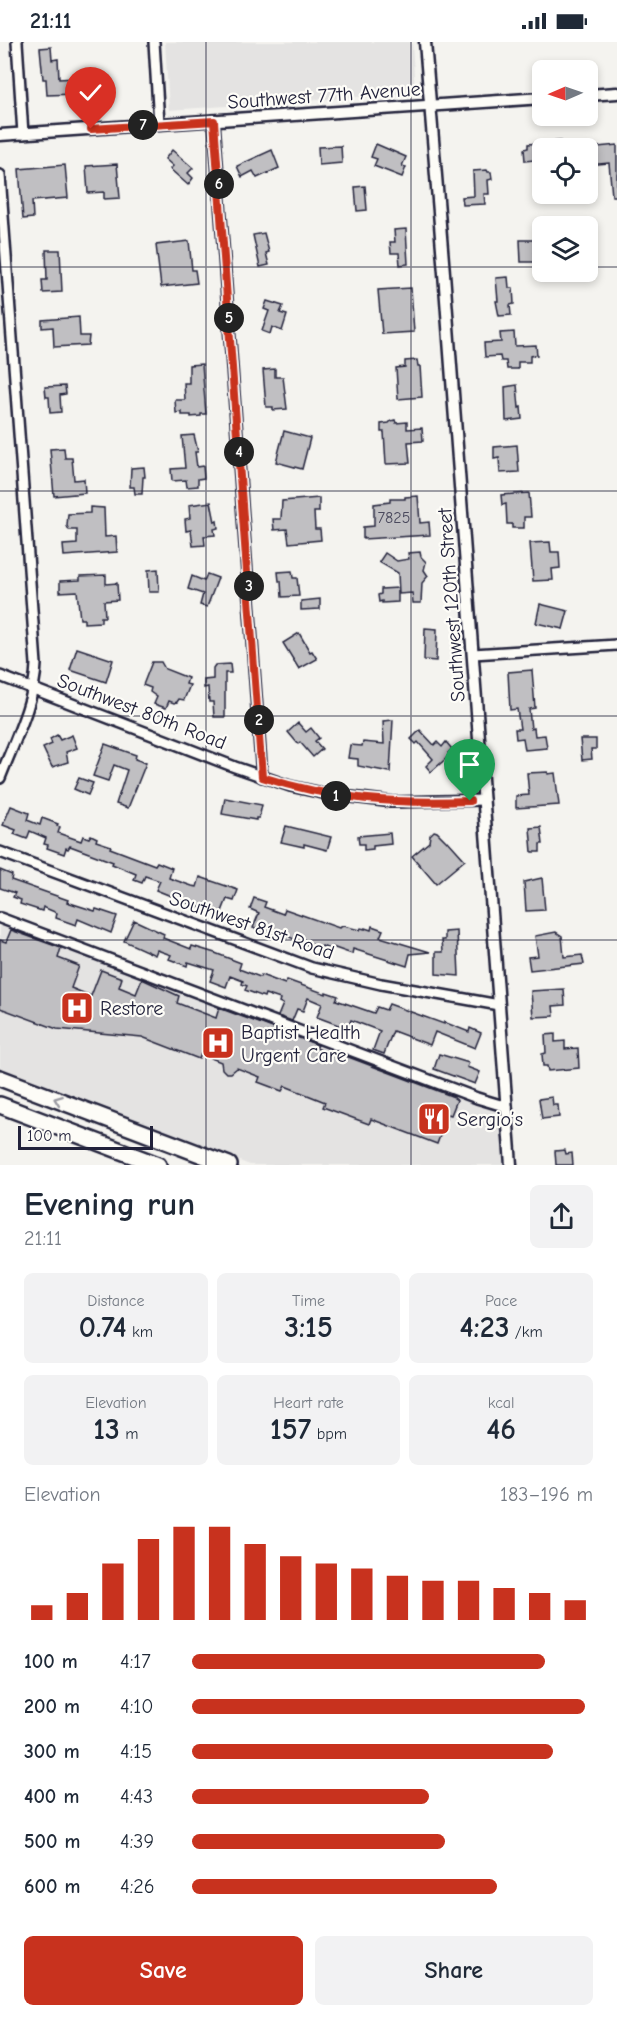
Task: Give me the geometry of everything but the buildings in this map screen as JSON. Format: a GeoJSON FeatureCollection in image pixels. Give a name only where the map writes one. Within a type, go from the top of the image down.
{"type":"FeatureCollection","features":[{"type":"Feature","properties":{"kind":"highway"},"geometry":{"type":"LineString","coordinates":[[0,1078],[229,1165]]}},
{"type":"Feature","properties":{"kind":"highway"},"geometry":{"type":"LineString","coordinates":[[0,1105],[158,1165]]}},
{"type":"Feature","properties":{"kind":"highway"},"geometry":{"type":"LineString","coordinates":[[103,1144],[112,1121]]}},
{"type":"Feature","properties":{"kind":"street"},"geometry":{"type":"LineString","coordinates":[[17,42],[23,134]]}},
{"type":"Feature","properties":{"kind":"street"},"geometry":{"type":"LineString","coordinates":[[154,42],[159,124]]}},
{"type":"Feature","properties":{"kind":"street","name":"Southwest 120th Street"},"geometry":{"type":"LineString","coordinates":[[425,42],[512,1165]]}},
{"type":"Feature","properties":{"kind":"street"},"geometry":{"type":"LineString","coordinates":[[598,94],[617,93]]}},
{"type":"Feature","properties":{"kind":"street","name":"Southwest 77th Avenue"},"geometry":{"type":"LineString","coordinates":[[0,135],[532,99]]}},
{"type":"Feature","properties":{"kind":"street"},"geometry":{"type":"LineString","coordinates":[[214,121],[262,777]]}},
{"type":"Feature","properties":{"kind":"street"},"geometry":{"type":"LineString","coordinates":[[0,175],[36,674],[0,778]]}},
{"type":"Feature","properties":{"kind":"street"},"geometry":{"type":"LineString","coordinates":[[473,654],[617,645]]}},
{"type":"Feature","properties":{"kind":"street","name":"Southwest 80th Road"},"geometry":{"type":"LineString","coordinates":[[0,676],[262,777],[307,790],[361,799],[405,803],[484,800]]}},
{"type":"Feature","properties":{"kind":"street","name":"Southwest 81st Road"},"geometry":{"type":"LineString","coordinates":[[0,852],[312,968],[381,984],[499,1005]]}},
{"type":"Feature","properties":{"kind":"street"},"geometry":{"type":"LineString","coordinates":[[0,918],[477,1098],[507,1107]]}},
{"type":"Feature","properties":{"kind":"shaded area"},"geometry":{"type":"Polygon","coordinates":[[[165,42],[412,42],[415,93],[169,110],[165,42]]]}},
{"type":"Feature","properties":{"kind":"shaded area"},"geometry":{"type":"Polygon","coordinates":[[[0,913],[473,1091],[503,1120],[506,1165],[250,1165],[0,1069],[0,913]]]}},
{"type":"Feature","properties":{"kind":"place","name":"Restore"},"geometry":{"type":"Point","coordinates":[77,1008]}},
{"type":"Feature","properties":{"kind":"place","name":"Baptist Health Urgent Care"},"geometry":{"type":"Point","coordinates":[218,1043]}},
{"type":"Feature","properties":{"kind":"place","name":"Sergio’s"},"geometry":{"type":"Point","coordinates":[434,1119]}},
{"type":"Feature","properties":{"kind":"route"},"geometry":{"type":"LineString","coordinates":[[91,129],[214,121],[262,777],[307,790],[361,799],[405,803],[470,801]]}}]}
